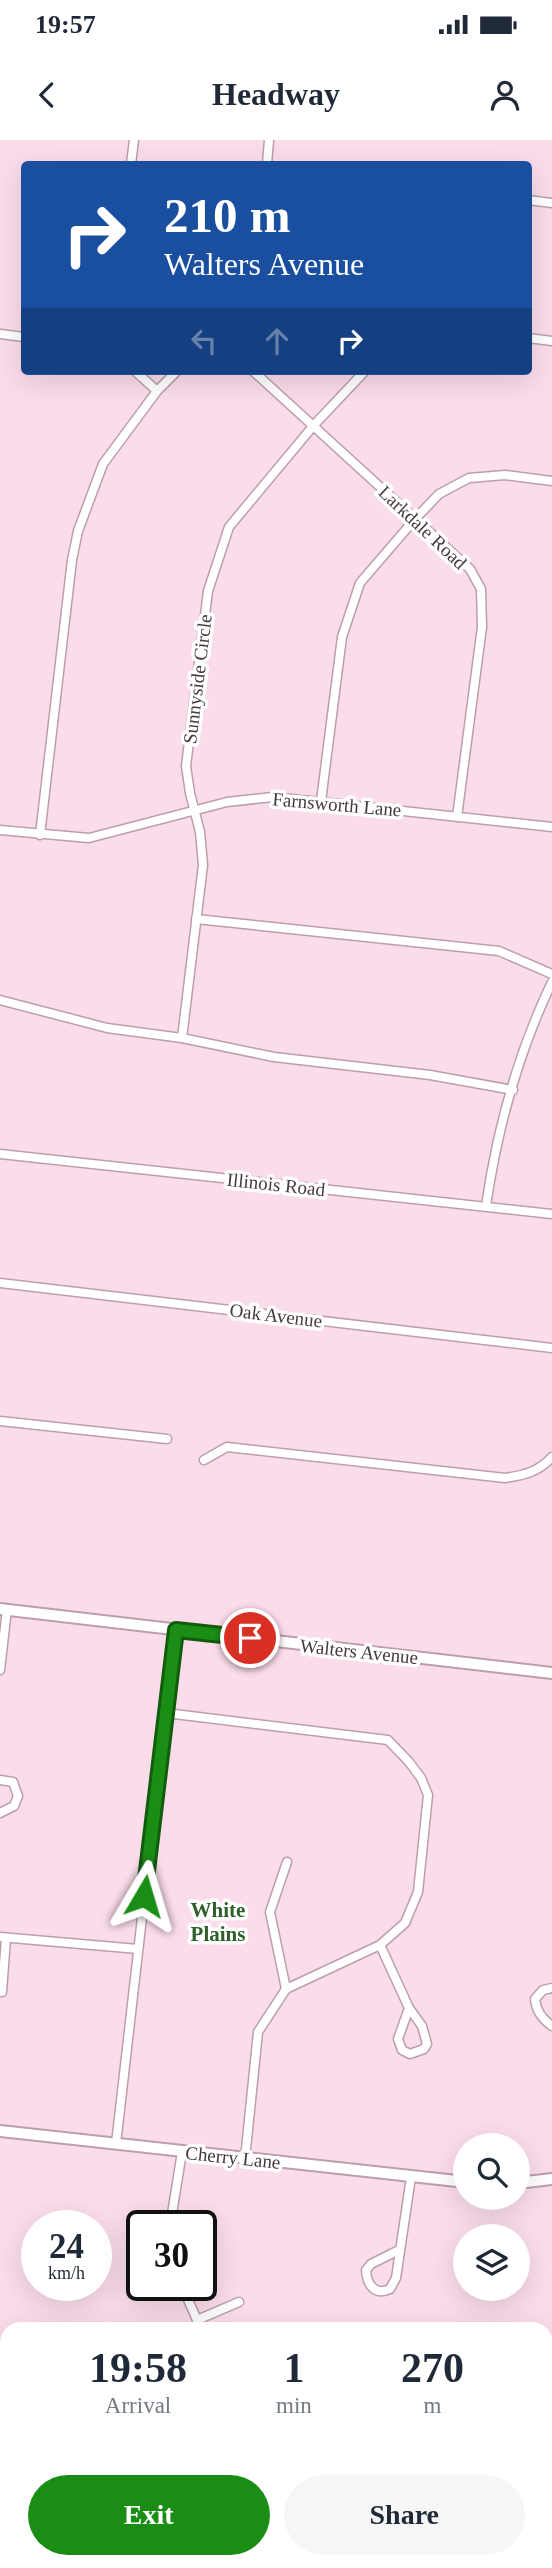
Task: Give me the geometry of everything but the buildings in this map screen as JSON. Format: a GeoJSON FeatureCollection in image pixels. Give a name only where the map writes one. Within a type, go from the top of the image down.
{"type":"FeatureCollection","features":[{"type":"Feature","properties":{"kind":"street"},"geometry":{"type":"LineString","coordinates":[[131,161],[134,140]]}},
{"type":"Feature","properties":{"kind":"street"},"geometry":{"type":"LineString","coordinates":[[267,161],[269,140]]}},
{"type":"Feature","properties":{"kind":"street"},"geometry":{"type":"LineString","coordinates":[[532,200],[552,203]]}},
{"type":"Feature","properties":{"kind":"street"},"geometry":{"type":"LineString","coordinates":[[0,334],[21,337]]}},
{"type":"Feature","properties":{"kind":"street"},"geometry":{"type":"LineString","coordinates":[[532,338],[552,341]]}},
{"type":"Feature","properties":{"kind":"street"},"geometry":{"type":"LineString","coordinates":[[139,375],[157,391]]}},
{"type":"Feature","properties":{"kind":"street"},"geometry":{"type":"LineString","coordinates":[[40,835],[72,560],[78,531],[103,464],[157,391],[173,375]]}},
{"type":"Feature","properties":{"kind":"street","name":"Larkdale Road"},"geometry":{"type":"LineString","coordinates":[[258,375],[470,569],[481,589],[482,626],[457,817]]}},
{"type":"Feature","properties":{"kind":"street","name":"Sunnyside Circle"},"geometry":{"type":"LineString","coordinates":[[182,1038],[203,865],[200,832],[186,766],[208,592],[229,527],[314,425],[361,375]]}},
{"type":"Feature","properties":{"kind":"street"},"geometry":{"type":"LineString","coordinates":[[321,801],[342,638],[360,583],[439,494],[469,478],[505,475],[552,481]]}},
{"type":"Feature","properties":{"kind":"street","name":"Farnsworth Lane"},"geometry":{"type":"LineString","coordinates":[[0,830],[89,838],[256,798],[286,797],[552,827]]}},
{"type":"Feature","properties":{"kind":"street"},"geometry":{"type":"LineString","coordinates":[[196,919],[499,951],[552,974]]}},
{"type":"Feature","properties":{"kind":"street"},"geometry":{"type":"LineString","coordinates":[[486,1206],[492,1163],[513,1090],[536,1016],[552,982]]}},
{"type":"Feature","properties":{"kind":"street"},"geometry":{"type":"LineString","coordinates":[[0,1000],[107,1028],[182,1038],[274,1057],[430,1075],[513,1090]]}},
{"type":"Feature","properties":{"kind":"street","name":"Illinois Road"},"geometry":{"type":"LineString","coordinates":[[0,1154],[552,1214]]}},
{"type":"Feature","properties":{"kind":"street","name":"Oak Avenue"},"geometry":{"type":"LineString","coordinates":[[0,1283],[552,1348]]}},
{"type":"Feature","properties":{"kind":"street"},"geometry":{"type":"LineString","coordinates":[[0,1421],[167,1439]]}},
{"type":"Feature","properties":{"kind":"street"},"geometry":{"type":"LineString","coordinates":[[204,1460],[227,1447],[505,1478],[541,1469],[552,1457]]}},
{"type":"Feature","properties":{"kind":"street"},"geometry":{"type":"LineString","coordinates":[[0,1670],[4,1609]]}},
{"type":"Feature","properties":{"kind":"street","name":"Walters Avenue"},"geometry":{"type":"LineString","coordinates":[[4,1609],[552,1673]]}},
{"type":"Feature","properties":{"kind":"street"},"geometry":{"type":"LineString","coordinates":[[116,2144],[176,1630]]}},
{"type":"Feature","properties":{"kind":"street"},"geometry":{"type":"LineString","coordinates":[[166,1713],[388,1740],[421,1778],[428,1795],[418,1892],[405,1923],[380,1945],[286,1989],[258,2032],[245,2159]]}},
{"type":"Feature","properties":{"kind":"street"},"geometry":{"type":"LineString","coordinates":[[0,1780],[13,1782],[18,1796],[14,1806],[0,1813]]}},
{"type":"Feature","properties":{"kind":"street"},"geometry":{"type":"LineString","coordinates":[[286,1989],[270,1912],[288,1862]]}},
{"type":"Feature","properties":{"kind":"street"},"geometry":{"type":"LineString","coordinates":[[2,1992],[3,1937],[138,1949]]}},
{"type":"Feature","properties":{"kind":"street"},"geometry":{"type":"LineString","coordinates":[[380,1945],[409,2008],[416,2015],[426,2036],[427,2044],[424,2049],[410,2054],[402,2050],[398,2039],[409,2008]]}},
{"type":"Feature","properties":{"kind":"street"},"geometry":{"type":"LineString","coordinates":[[552,1987],[543,1990],[535,1999],[541,2017],[552,2026]]}},
{"type":"Feature","properties":{"kind":"street","name":"Cherry Lane"},"geometry":{"type":"LineString","coordinates":[[0,2130],[453,2181]]}},
{"type":"Feature","properties":{"kind":"street"},"geometry":{"type":"LineString","coordinates":[[173,2210],[182,2152]]}},
{"type":"Feature","properties":{"kind":"street"},"geometry":{"type":"LineString","coordinates":[[399,2250],[371,2264],[366,2270],[368,2284],[373,2288],[379,2291],[390,2290],[396,2278],[411,2177]]}},
{"type":"Feature","properties":{"kind":"street"},"geometry":{"type":"LineString","coordinates":[[530,2182],[552,2179]]}},
{"type":"Feature","properties":{"kind":"street"},"geometry":{"type":"LineString","coordinates":[[188,2301],[196,2322]]}},
{"type":"Feature","properties":{"kind":"street"},"geometry":{"type":"LineString","coordinates":[[202,2322],[239,2302]]}},
{"type":"Feature","properties":{"kind":"district","name":"White Plains"},"geometry":{"type":"Point","coordinates":[218,1922]}},
{"type":"Feature","properties":{"kind":"route"},"geometry":{"type":"LineString","coordinates":[[144,1896],[176,1630],[250,1638]]}}]}
